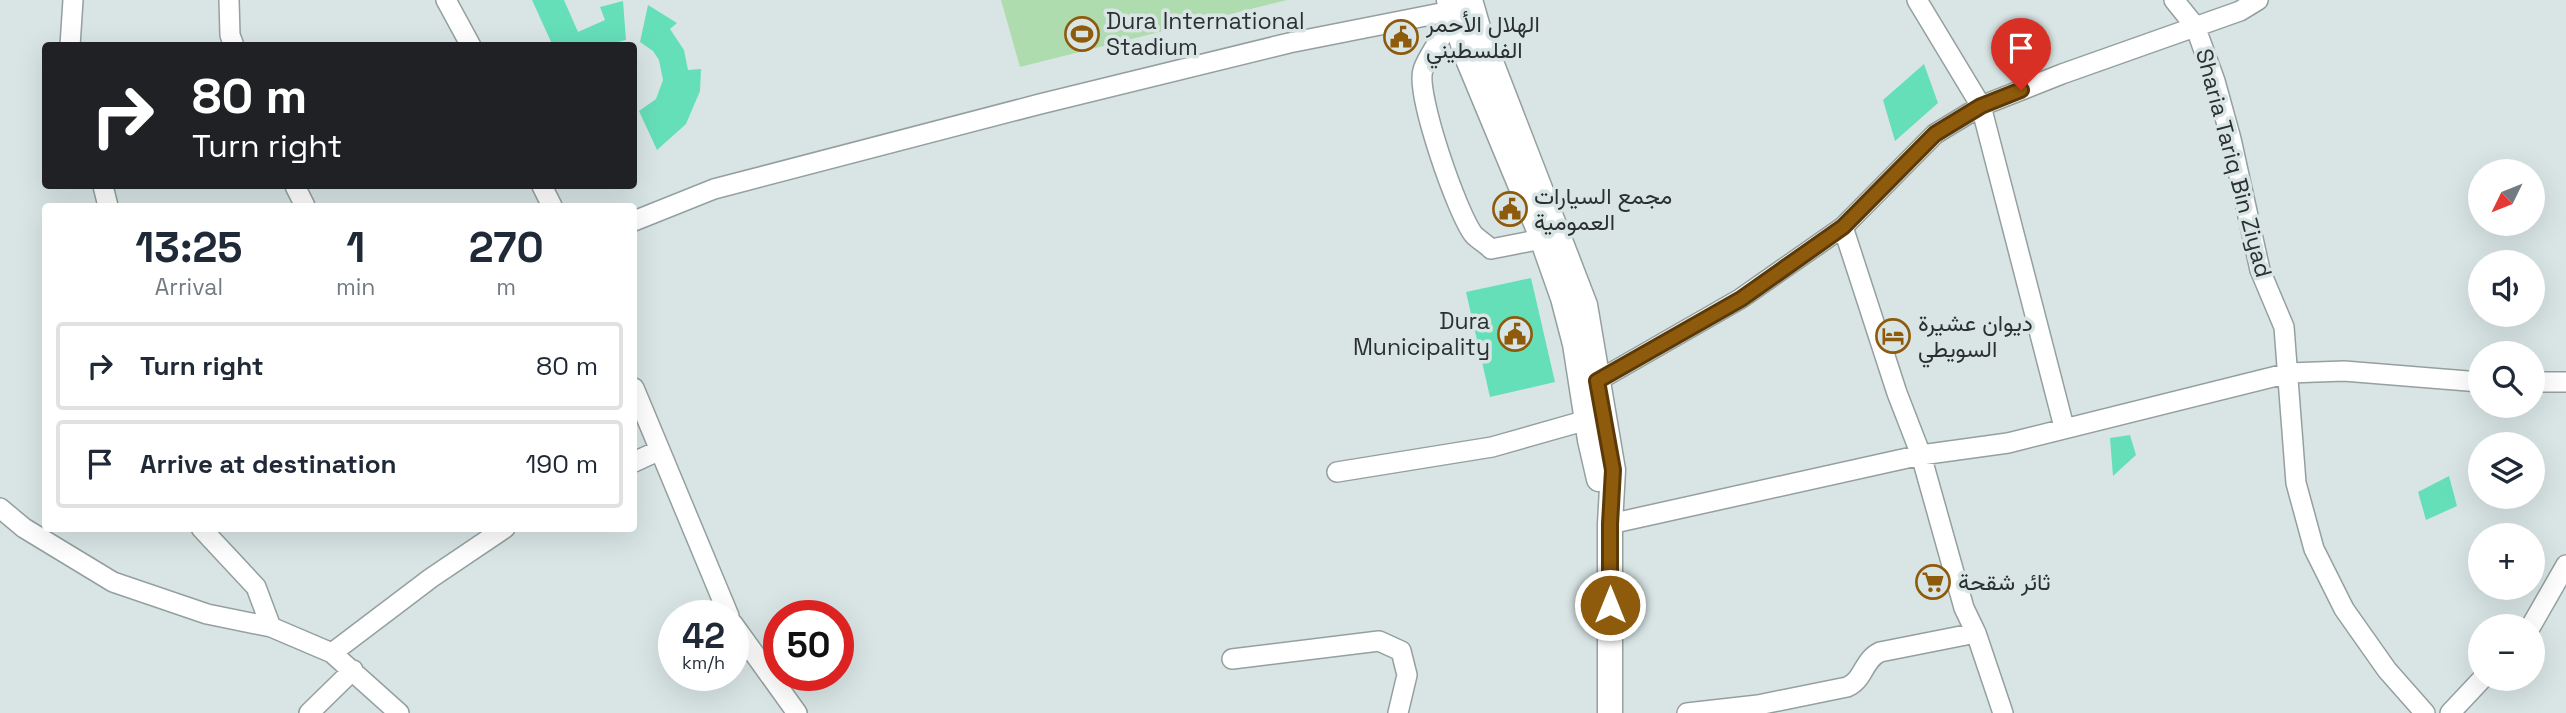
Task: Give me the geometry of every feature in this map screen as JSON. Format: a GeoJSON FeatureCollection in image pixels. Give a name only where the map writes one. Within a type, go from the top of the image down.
{"type":"FeatureCollection","features":[{"type":"Feature","properties":{"kind":"main road"},"geometry":{"type":"LineString","coordinates":[[1456,7],[1467,57],[1542,239],[1563,298],[1575,344],[1587,420],[1610,524]]}},
{"type":"Feature","properties":{"kind":"main road"},"geometry":{"type":"LineString","coordinates":[[1456,7],[1479,31],[1584,305],[1613,470],[1610,524],[1610,713]]}},
{"type":"Feature","properties":{"kind":"street"},"geometry":{"type":"LineString","coordinates":[[70,42],[73,0]]}},
{"type":"Feature","properties":{"kind":"street"},"geometry":{"type":"LineString","coordinates":[[229,0],[233,42]]}},
{"type":"Feature","properties":{"kind":"street"},"geometry":{"type":"LineString","coordinates":[[446,0],[469,42]]}},
{"type":"Feature","properties":{"kind":"street"},"geometry":{"type":"LineString","coordinates":[[1917,0],[1981,106],[2064,427]]}},
{"type":"Feature","properties":{"kind":"street","name":"Sharia Tariq Bin Ziyad"},"geometry":{"type":"LineString","coordinates":[[2174,0],[2195,26],[2215,80],[2260,270],[2284,327],[2295,483],[2315,550],[2344,609],[2387,670],[2426,713]]}},
{"type":"Feature","properties":{"kind":"street"},"geometry":{"type":"LineString","coordinates":[[1597,381],[1741,299],[1843,227],[1935,134],[1981,106],[2062,74],[2240,11],[2258,0]]}},
{"type":"Feature","properties":{"kind":"street"},"geometry":{"type":"LineString","coordinates":[[637,220],[714,189],[1289,43],[1456,7]]}},
{"type":"Feature","properties":{"kind":"street"},"geometry":{"type":"LineString","coordinates":[[1456,7],[1422,71],[1422,86],[1431,124],[1453,191],[1474,234],[1491,249],[1542,239]]}},
{"type":"Feature","properties":{"kind":"street"},"geometry":{"type":"LineString","coordinates":[[1843,227],[1897,393],[1921,455],[1964,608],[1976,633],[2003,713]]}},
{"type":"Feature","properties":{"kind":"street"},"geometry":{"type":"LineString","coordinates":[[1610,524],[1921,455],[2008,443],[2289,373],[2344,371],[2468,381]]}},
{"type":"Feature","properties":{"kind":"street"},"geometry":{"type":"LineString","coordinates":[[2545,382],[2566,382]]}},
{"type":"Feature","properties":{"kind":"street"},"geometry":{"type":"LineString","coordinates":[[637,395],[722,600]]}},
{"type":"Feature","properties":{"kind":"street"},"geometry":{"type":"LineString","coordinates":[[1337,472],[1492,447],[1587,420]]}},
{"type":"Feature","properties":{"kind":"street"},"geometry":{"type":"LineString","coordinates":[[637,461],[660,450]]}},
{"type":"Feature","properties":{"kind":"street"},"geometry":{"type":"LineString","coordinates":[[0,508],[24,528],[113,582],[207,614],[271,627],[332,653],[399,713]]}},
{"type":"Feature","properties":{"kind":"street"},"geometry":{"type":"LineString","coordinates":[[205,532],[256,587],[271,627]]}},
{"type":"Feature","properties":{"kind":"street"},"geometry":{"type":"LineString","coordinates":[[332,653],[430,578],[499,532]]}},
{"type":"Feature","properties":{"kind":"street"},"geometry":{"type":"LineString","coordinates":[[2537,614],[2566,565]]}},
{"type":"Feature","properties":{"kind":"street"},"geometry":{"type":"LineString","coordinates":[[1687,713],[1758,705],[1847,687],[1858,681],[1868,661],[1876,654],[1976,633]]}},
{"type":"Feature","properties":{"kind":"street"},"geometry":{"type":"LineString","coordinates":[[1232,659],[1379,642],[1401,651],[1407,675],[1398,713]]}},
{"type":"Feature","properties":{"kind":"street"},"geometry":{"type":"LineString","coordinates":[[749,646],[797,713]]}},
{"type":"Feature","properties":{"kind":"street"},"geometry":{"type":"LineString","coordinates":[[309,713],[353,670]]}},
{"type":"Feature","properties":{"kind":"street"},"geometry":{"type":"LineString","coordinates":[[2450,713],[2471,691]]}},
{"type":"Feature","properties":{"kind":"green space","name":"Dura International Stadium"},"geometry":{"type":"Polygon","coordinates":[[[1001,0],[1287,0],[1020,67],[1001,0]]]}},
{"type":"Feature","properties":{"kind":"building"},"geometry":{"type":"Polygon","coordinates":[[[532,0],[564,0],[578,32],[605,20],[600,7],[623,1],[626,40],[551,42],[532,0]]]}},
{"type":"Feature","properties":{"kind":"building"},"geometry":{"type":"Polygon","coordinates":[[[648,5],[677,23],[670,29],[684,50],[688,70],[701,69],[700,91],[686,124],[657,150],[639,111],[656,99],[663,80],[659,60],[653,51],[640,42],[648,5]]]}},
{"type":"Feature","properties":{"kind":"building"},"geometry":{"type":"Polygon","coordinates":[[[1924,64],[1938,103],[1895,141],[1883,100],[1924,64]]]}},
{"type":"Feature","properties":{"kind":"building"},"geometry":{"type":"Polygon","coordinates":[[[1531,278],[1555,382],[1490,397],[1466,292],[1531,278]]]}},
{"type":"Feature","properties":{"kind":"building"},"geometry":{"type":"Polygon","coordinates":[[[2130,435],[2136,455],[2113,476],[2110,438],[2130,435]]]}},
{"type":"Feature","properties":{"kind":"building"},"geometry":{"type":"Polygon","coordinates":[[[2449,476],[2457,506],[2426,520],[2418,492],[2449,476]]]}},
{"type":"Feature","properties":{"kind":"place","name":"Dura International Stadium"},"geometry":{"type":"Point","coordinates":[1082,34]}},
{"type":"Feature","properties":{"kind":"place","name":"الهلال الأحمر الفلسطيني"},"geometry":{"type":"Point","coordinates":[1401,37]}},
{"type":"Feature","properties":{"kind":"place","name":"مجمع السيارات العمومية"},"geometry":{"type":"Point","coordinates":[1510,209]}},
{"type":"Feature","properties":{"kind":"place","name":"Dura Municipality"},"geometry":{"type":"Point","coordinates":[1515,334]}},
{"type":"Feature","properties":{"kind":"place","name":"ديوان عشيرة السويطي"},"geometry":{"type":"Point","coordinates":[1893,336]}},
{"type":"Feature","properties":{"kind":"place","name":"ثائر شقحة"},"geometry":{"type":"Point","coordinates":[1933,582]}},
{"type":"Feature","properties":{"kind":"route"},"geometry":{"type":"LineString","coordinates":[[1610,605],[1613,470],[1597,381],[1741,299],[1843,227],[1935,134],[1981,106],[2021,90]]}}]}
